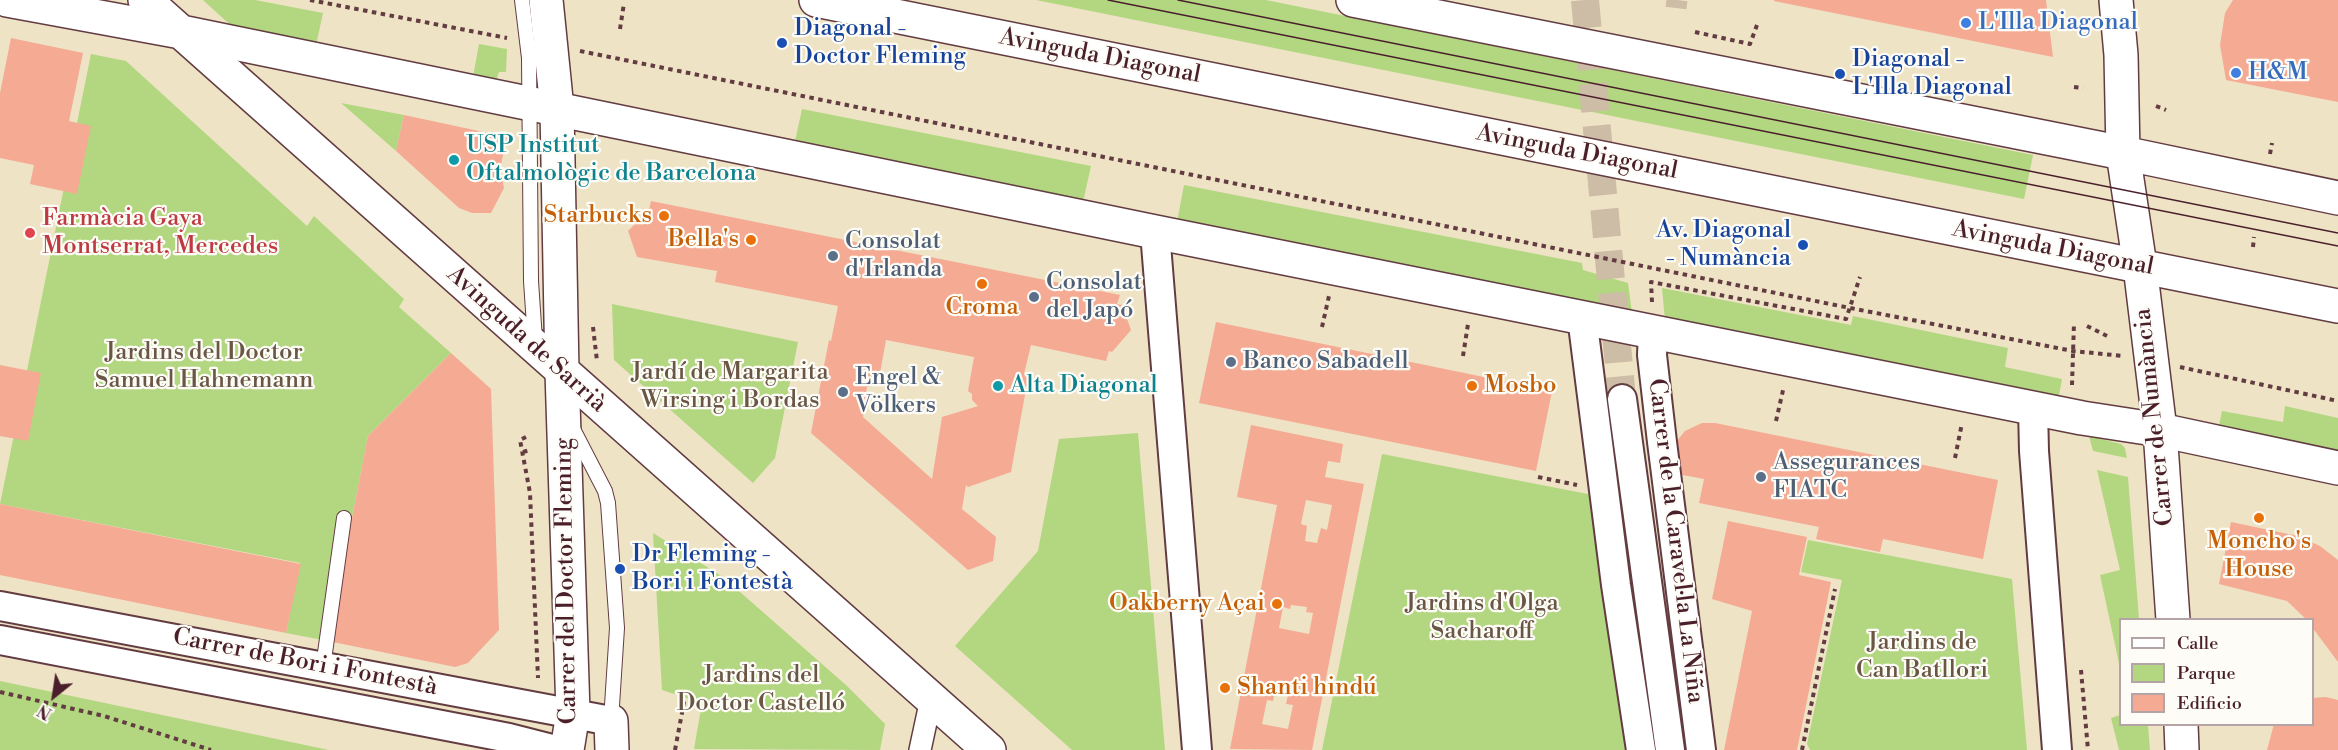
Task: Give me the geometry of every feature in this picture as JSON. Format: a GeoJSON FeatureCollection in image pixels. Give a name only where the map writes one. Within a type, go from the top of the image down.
{"type":"FeatureCollection","features":[{"type":"Feature","properties":{"kind":"main road"},"geometry":{"type":"LineString","coordinates":[[7,0],[181,32],[1155,232],[1583,330],[1653,332],[2033,408],[2160,430],[2338,468]]}},
{"type":"Feature","properties":{"kind":"main road","name":"Avinguda de Sarrià"},"geometry":{"type":"LineString","coordinates":[[145,0],[989,750]]}},
{"type":"Feature","properties":{"kind":"main road"},"geometry":{"type":"LineString","coordinates":[[542,106],[546,0]]}},
{"type":"Feature","properties":{"kind":"main road","name":"Avinguda Diagonal"},"geometry":{"type":"LineString","coordinates":[[816,0],[2338,306]]}},
{"type":"Feature","properties":{"kind":"main road"},"geometry":{"type":"LineString","coordinates":[[1353,0],[2338,198]]}},
{"type":"Feature","properties":{"kind":"main road","name":"Carrer de Numància"},"geometry":{"type":"LineString","coordinates":[[2116,0],[2121,55],[2123,153],[2140,266],[2160,430],[2173,618]]}},
{"type":"Feature","properties":{"kind":"main road","name":"Carrer del Doctor Fleming"},"geometry":{"type":"LineString","coordinates":[[542,106],[564,413],[573,713],[567,750]]}},
{"type":"Feature","properties":{"kind":"main road"},"geometry":{"type":"LineString","coordinates":[[2181,726],[2182,750]]}},
{"type":"Feature","properties":{"kind":"street"},"geometry":{"type":"LineString","coordinates":[[1155,232],[1197,750]]}},
{"type":"Feature","properties":{"kind":"street"},"geometry":{"type":"LineString","coordinates":[[1583,330],[1641,750]]}},
{"type":"Feature","properties":{"kind":"street","name":"Carrer de la Caravel·la La Niña"},"geometry":{"type":"LineString","coordinates":[[1653,332],[1652,355],[1701,750]]}},
{"type":"Feature","properties":{"kind":"street","name":"Carrer de la Caravel·la La Niña"},"geometry":{"type":"LineString","coordinates":[[1622,399],[1670,750]]}},
{"type":"Feature","properties":{"kind":"street"},"geometry":{"type":"LineString","coordinates":[[2033,408],[2034,452],[2057,750]]}},
{"type":"Feature","properties":{"kind":"street","name":"Carrer de Bori i Fontestà"},"geometry":{"type":"LineString","coordinates":[[0,606],[573,713],[611,735]]}},
{"type":"Feature","properties":{"kind":"street","name":"Carrer de Bori i Fontestà"},"geometry":{"type":"LineString","coordinates":[[0,640],[509,738],[556,750]]}},
{"type":"Feature","properties":{"kind":"street"},"geometry":{"type":"LineString","coordinates":[[920,750],[931,699]]}},
{"type":"Feature","properties":{"kind":"lane"},"geometry":{"type":"LineString","coordinates":[[522,0],[529,58],[542,106]]}},
{"type":"Feature","properties":{"kind":"lane","name":"Carrer del Doctor Fleming"},"geometry":{"type":"LineString","coordinates":[[542,106],[531,281],[536,349],[564,413],[591,461],[608,503],[616,628],[611,735]]}},
{"type":"Feature","properties":{"kind":"lane"},"geometry":{"type":"LineString","coordinates":[[323,667],[344,518]]}},
{"type":"Feature","properties":{"kind":"path"},"geometry":{"type":"LineString","coordinates":[[310,0],[512,39]]}},
{"type":"Feature","properties":{"kind":"path"},"geometry":{"type":"LineString","coordinates":[[620,28],[624,3]]}},
{"type":"Feature","properties":{"kind":"path"},"geometry":{"type":"LineString","coordinates":[[1695,32],[1750,44],[1756,25]]}},
{"type":"Feature","properties":{"kind":"path"},"geometry":{"type":"LineString","coordinates":[[582,52],[1850,308],[2073,351],[2114,354]]}},
{"type":"Feature","properties":{"kind":"path"},"geometry":{"type":"LineString","coordinates":[[2074,87],[2083,88]]}},
{"type":"Feature","properties":{"kind":"path"},"geometry":{"type":"LineString","coordinates":[[2156,106],[2166,110]]}},
{"type":"Feature","properties":{"kind":"path"},"geometry":{"type":"LineString","coordinates":[[2253,248],[2254,237]]}},
{"type":"Feature","properties":{"kind":"path"},"geometry":{"type":"LineString","coordinates":[[1651,282],[1846,319],[1860,277]]}},
{"type":"Feature","properties":{"kind":"path"},"geometry":{"type":"LineString","coordinates":[[1322,327],[1330,291]]}},
{"type":"Feature","properties":{"kind":"path"},"geometry":{"type":"LineString","coordinates":[[1463,356],[1468,319]]}},
{"type":"Feature","properties":{"kind":"path"},"geometry":{"type":"LineString","coordinates":[[2072,392],[2074,323]]}},
{"type":"Feature","properties":{"kind":"path","name":"Carrer de Numància"},"geometry":{"type":"LineString","coordinates":[[2087,326],[2107,336]]}},
{"type":"Feature","properties":{"kind":"path"},"geometry":{"type":"LineString","coordinates":[[2187,368],[2338,401]]}},
{"type":"Feature","properties":{"kind":"path"},"geometry":{"type":"LineString","coordinates":[[1776,421],[1784,384]]}},
{"type":"Feature","properties":{"kind":"path"},"geometry":{"type":"LineString","coordinates":[[1955,458],[1962,423]]}},
{"type":"Feature","properties":{"kind":"path"},"geometry":{"type":"LineString","coordinates":[[526,437],[520,440],[530,493],[538,678]]}},
{"type":"Feature","properties":{"kind":"path"},"geometry":{"type":"LineString","coordinates":[[523,452],[530,450]]}},
{"type":"Feature","properties":{"kind":"path"},"geometry":{"type":"LineString","coordinates":[[1538,477],[1604,490]]}},
{"type":"Feature","properties":{"kind":"path"},"geometry":{"type":"LineString","coordinates":[[1802,750],[1834,589]]}},
{"type":"Feature","properties":{"kind":"path"},"geometry":{"type":"LineString","coordinates":[[0,692],[104,716],[211,750]]}},
{"type":"Feature","properties":{"kind":"path"},"geometry":{"type":"LineString","coordinates":[[675,750],[685,697]]}},
{"type":"Feature","properties":{"kind":"green space"},"geometry":{"type":"Polygon","coordinates":[[[203,0],[255,0],[323,13],[315,50],[240,34],[203,0]]]}},
{"type":"Feature","properties":{"kind":"green space"},"geometry":{"type":"Polygon","coordinates":[[[1036,0],[1266,0],[2033,155],[2024,199],[1036,0]]]}},
{"type":"Feature","properties":{"kind":"green space"},"geometry":{"type":"Polygon","coordinates":[[[479,44],[507,49],[506,72],[499,72],[494,86],[472,82],[479,44]]]}},
{"type":"Feature","properties":{"kind":"green space","name":"Jardins del Doctor Samuel Hahnemann"},"geometry":{"type":"Polygon","coordinates":[[[91,54],[126,61],[307,226],[314,216],[404,299],[399,307],[451,353],[368,436],[328,641],[286,633],[300,563],[0,504],[91,54]]]}},
{"type":"Feature","properties":{"kind":"green space"},"geometry":{"type":"Polygon","coordinates":[[[341,103],[404,115],[396,151],[341,103]]]}},
{"type":"Feature","properties":{"kind":"green space"},"geometry":{"type":"Polygon","coordinates":[[[802,109],[1091,166],[1083,202],[794,146],[802,109]]]}},
{"type":"Feature","properties":{"kind":"green space"},"geometry":{"type":"Polygon","coordinates":[[[1184,185],[1582,263],[1583,270],[1628,283],[1632,313],[1177,222],[1184,185]]]}},
{"type":"Feature","properties":{"kind":"green space"},"geometry":{"type":"Polygon","coordinates":[[[1662,288],[1851,325],[1853,316],[2008,348],[2005,367],[2062,379],[2058,401],[1665,320],[1662,288]]]}},
{"type":"Feature","properties":{"kind":"green space","name":"Jardí de Margarita Wirsing i Bordas"},"geometry":{"type":"Polygon","coordinates":[[[612,304],[798,342],[775,458],[753,483],[614,360],[612,304]]]}},
{"type":"Feature","properties":{"kind":"green space"},"geometry":{"type":"Polygon","coordinates":[[[2285,406],[2338,418],[2338,455],[2218,431],[2222,411],[2283,422],[2285,406]]]}},
{"type":"Feature","properties":{"kind":"green space"},"geometry":{"type":"Polygon","coordinates":[[[1138,433],[1165,750],[1072,750],[955,646],[1038,551],[1059,439],[1138,433]]]}},
{"type":"Feature","properties":{"kind":"green space"},"geometry":{"type":"Polygon","coordinates":[[[2089,436],[2121,444],[2125,448],[2127,458],[2093,451],[2089,436]]]}},
{"type":"Feature","properties":{"kind":"green space","name":"Jardins d'Olga Sacharoff"},"geometry":{"type":"Polygon","coordinates":[[[1382,454],[1598,496],[1632,750],[1322,750],[1382,454]]]}},
{"type":"Feature","properties":{"kind":"green space"},"geometry":{"type":"Polygon","coordinates":[[[2097,470],[2128,477],[2139,618],[2119,618],[2119,663],[2100,575],[2120,570],[2097,470]]]}},
{"type":"Feature","properties":{"kind":"green space","name":"Jardins del Doctor Castelló"},"geometry":{"type":"Polygon","coordinates":[[[653,533],[723,577],[847,686],[885,724],[880,750],[694,749],[702,703],[662,690],[653,533]]]}},
{"type":"Feature","properties":{"kind":"green space","name":"Jardins de Can Batllori"},"geometry":{"type":"Polygon","coordinates":[[[1808,540],[2012,579],[2027,750],[1810,750],[1807,744],[1842,580],[1801,572],[1808,540]]]}},
{"type":"Feature","properties":{"kind":"green space"},"geometry":{"type":"Polygon","coordinates":[[[0,681],[329,750],[0,750],[0,681]]]}},
{"type":"Feature","properties":{"kind":"green space"},"geometry":{"type":"Polygon","coordinates":[[[2119,715],[2119,726],[2148,726],[2150,750],[2119,750],[2111,718],[2119,715]]]}},
{"type":"Feature","properties":{"kind":"building","name":"L'Illa Diagonal"},"geometry":{"type":"Polygon","coordinates":[[[2046,0],[2053,57],[1774,1],[2046,0]]]}},
{"type":"Feature","properties":{"kind":"building"},"geometry":{"type":"Polygon","coordinates":[[[2233,0],[2338,0],[2338,102],[2226,80],[2220,45],[2225,13],[2233,0]]]}},
{"type":"Feature","properties":{"kind":"building"},"geometry":{"type":"Polygon","coordinates":[[[11,38],[83,53],[69,121],[91,126],[77,194],[30,184],[34,165],[0,158],[0,93],[11,38]]]}},
{"type":"Feature","properties":{"kind":"building","name":"USP Institut Oftalmològic de Barcelona"},"geometry":{"type":"Polygon","coordinates":[[[404,115],[507,137],[500,169],[504,188],[491,213],[472,213],[459,208],[396,151],[404,115]]]}},
{"type":"Feature","properties":{"kind":"building","name":"Alta Diagonal"},"geometry":{"type":"Polygon","coordinates":[[[651,201],[1120,295],[1117,304],[1122,305],[1131,330],[1112,352],[1109,351],[1106,361],[1031,345],[1024,374],[1028,378],[1011,472],[968,487],[966,485],[962,509],[996,537],[993,561],[968,570],[811,433],[838,306],[715,282],[717,271],[637,257],[628,231],[649,210],[651,201]],[[886,340],[878,384],[867,387],[863,417],[932,479],[942,417],[978,406],[968,391],[974,357],[886,340]]]}},
{"type":"Feature","properties":{"kind":"building"},"geometry":{"type":"Polygon","coordinates":[[[1216,322],[1552,391],[1536,471],[1199,403],[1216,322]]]}},
{"type":"Feature","properties":{"kind":"building"},"geometry":{"type":"Polygon","coordinates":[[[451,353],[491,389],[499,630],[468,663],[455,667],[328,641],[368,436],[451,353]]]}},
{"type":"Feature","properties":{"kind":"building"},"geometry":{"type":"Polygon","coordinates":[[[0,365],[41,373],[28,441],[0,436],[0,365]]]}},
{"type":"Feature","properties":{"kind":"building"},"geometry":{"type":"Polygon","coordinates":[[[1702,423],[1715,423],[1998,480],[1983,559],[1883,539],[1880,552],[1816,539],[1819,527],[1699,503],[1704,479],[1672,473],[1676,442],[1685,431],[1702,423]]]}},
{"type":"Feature","properties":{"kind":"building"},"geometry":{"type":"Polygon","coordinates":[[[1251,425],[1343,444],[1340,463],[1328,461],[1325,477],[1364,484],[1312,750],[1230,749],[1277,505],[1237,497],[1251,425]],[[1306,500],[1301,524],[1307,526],[1305,541],[1317,543],[1321,528],[1327,530],[1332,505],[1306,500]],[[1291,605],[1290,609],[1283,607],[1279,628],[1309,634],[1313,613],[1306,612],[1307,607],[1291,605]],[[1276,687],[1273,701],[1267,700],[1262,724],[1288,729],[1293,705],[1286,704],[1289,690],[1276,687]]]}},
{"type":"Feature","properties":{"kind":"building"},"geometry":{"type":"Polygon","coordinates":[[[0,504],[301,564],[286,633],[0,575],[0,504]]]}},
{"type":"Feature","properties":{"kind":"building"},"geometry":{"type":"Polygon","coordinates":[[[1728,521],[1807,537],[1799,575],[1831,582],[1797,750],[1724,750],[1752,611],[1712,599],[1728,521]]]}},
{"type":"Feature","properties":{"kind":"building"},"geometry":{"type":"Polygon","coordinates":[[[2231,522],[2298,536],[2320,546],[2338,560],[2338,662],[2314,630],[2314,618],[2305,618],[2287,601],[2219,584],[2231,522]]]}},
{"type":"Feature","properties":{"kind":"building"},"geometry":{"type":"Polygon","coordinates":[[[2326,697],[2338,700],[2338,750],[2267,750],[2273,726],[2314,726],[2314,698],[2326,697]]]}},
{"type":"Feature","properties":{"kind":"tunnel"},"geometry":{"type":"LineString","coordinates":[[1585,0],[1622,399]]}},
{"type":"Feature","properties":{"kind":"tunnel"},"geometry":{"type":"LineString","coordinates":[[1676,8],[1677,0]]}},
{"type":"Feature","properties":{"kind":"tram line"},"geometry":{"type":"LineString","coordinates":[[1108,0],[2338,246]]}},
{"type":"Feature","properties":{"kind":"tram line"},"geometry":{"type":"LineString","coordinates":[[1178,0],[2338,233]]}},
{"type":"Feature","properties":{"kind":"place","name":"L'Illa Diagonal"},"geometry":{"type":"Point","coordinates":[1966,23]}},
{"type":"Feature","properties":{"kind":"place","name":"Diagonal - Doctor Fleming"},"geometry":{"type":"Point","coordinates":[782,43]}},
{"type":"Feature","properties":{"kind":"place","name":"H&M"},"geometry":{"type":"Point","coordinates":[2236,73]}},
{"type":"Feature","properties":{"kind":"place","name":"Diagonal - L'Illa Diagonal"},"geometry":{"type":"Point","coordinates":[1840,74]}},
{"type":"Feature","properties":{"kind":"place","name":"USP Institut Oftalmològic de Barcelona"},"geometry":{"type":"Point","coordinates":[454,160]}},
{"type":"Feature","properties":{"kind":"place","name":"Starbucks"},"geometry":{"type":"Point","coordinates":[664,216]}},
{"type":"Feature","properties":{"kind":"place","name":"Farmàcia Gaya Montserrat, Mercedes"},"geometry":{"type":"Point","coordinates":[30,233]}},
{"type":"Feature","properties":{"kind":"place","name":"Bella's"},"geometry":{"type":"Point","coordinates":[751,240]}},
{"type":"Feature","properties":{"kind":"place","name":"Av. Diagonal - Numància"},"geometry":{"type":"Point","coordinates":[1803,245]}},
{"type":"Feature","properties":{"kind":"place","name":"Consolat d'Irlanda"},"geometry":{"type":"Point","coordinates":[833,256]}},
{"type":"Feature","properties":{"kind":"place","name":"Croma"},"geometry":{"type":"Point","coordinates":[982,284]}},
{"type":"Feature","properties":{"kind":"place","name":"Consolat del Japó"},"geometry":{"type":"Point","coordinates":[1034,297]}},
{"type":"Feature","properties":{"kind":"place","name":"Banco Sabadell"},"geometry":{"type":"Point","coordinates":[1231,362]}},
{"type":"Feature","properties":{"kind":"place","name":"Alta Diagonal"},"geometry":{"type":"Point","coordinates":[998,386]}},
{"type":"Feature","properties":{"kind":"place","name":"Mosbo"},"geometry":{"type":"Point","coordinates":[1472,386]}},
{"type":"Feature","properties":{"kind":"place","name":"Engel & Völkers"},"geometry":{"type":"Point","coordinates":[843,392]}},
{"type":"Feature","properties":{"kind":"place","name":"Assegurances FIATC"},"geometry":{"type":"Point","coordinates":[1761,477]}},
{"type":"Feature","properties":{"kind":"place","name":"Moncho's House"},"geometry":{"type":"Point","coordinates":[2259,518]}},
{"type":"Feature","properties":{"kind":"place","name":"Dr Fleming - Bori i Fontestà"},"geometry":{"type":"Point","coordinates":[620,569]}},
{"type":"Feature","properties":{"kind":"place","name":"Oakberry Açai"},"geometry":{"type":"Point","coordinates":[1277,604]}},
{"type":"Feature","properties":{"kind":"place","name":"Shanti hindú"},"geometry":{"type":"Point","coordinates":[1225,688]}}]}
